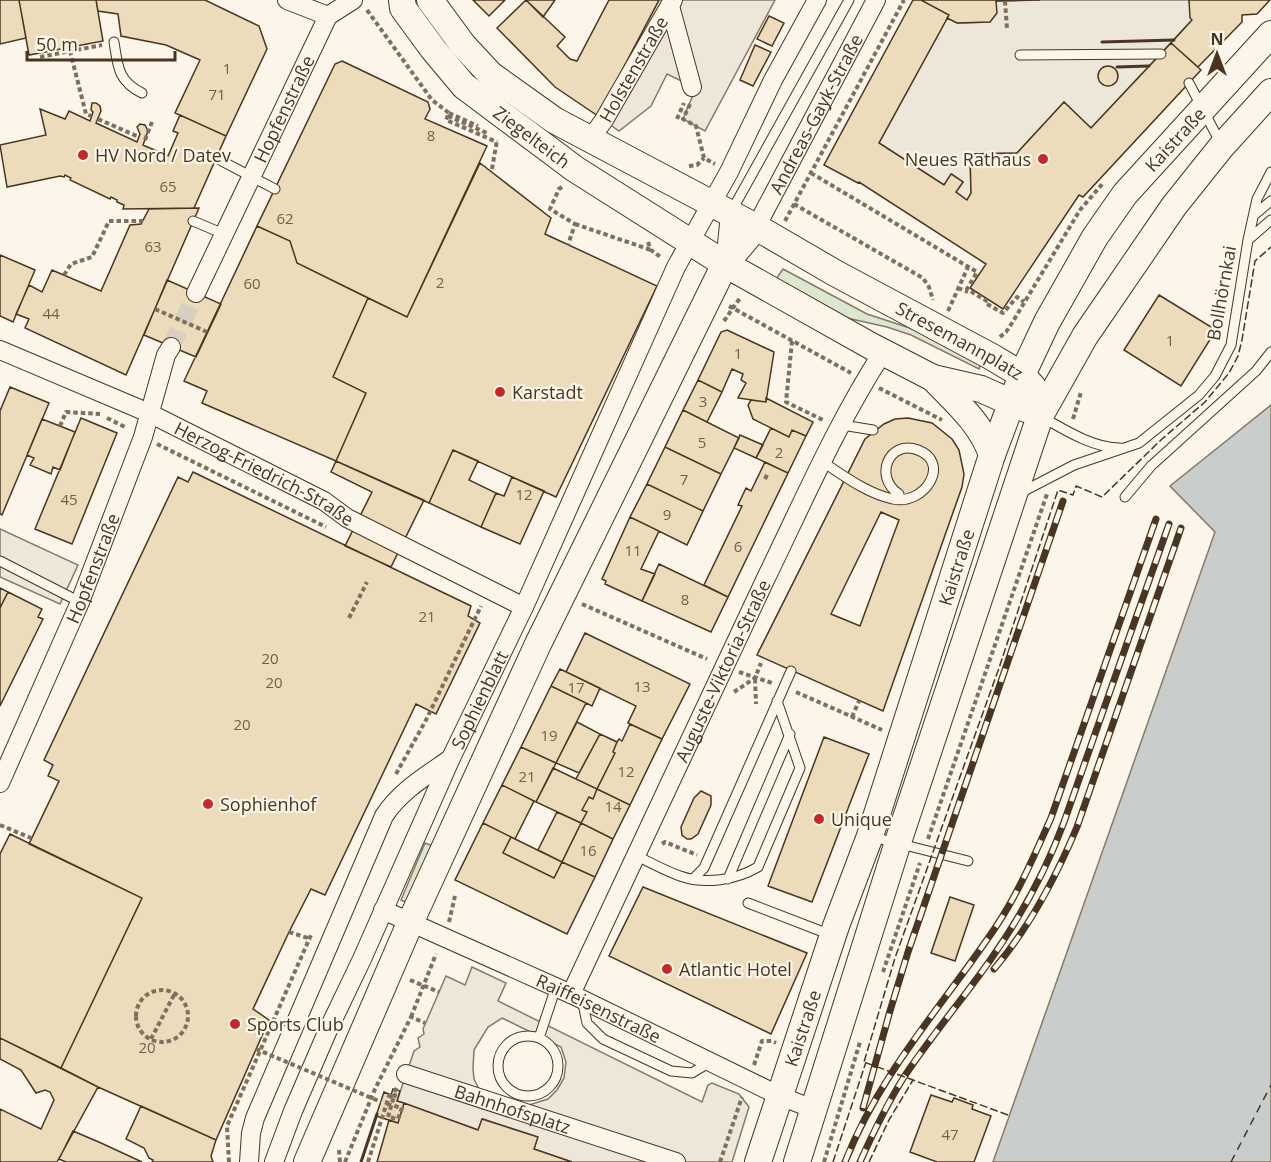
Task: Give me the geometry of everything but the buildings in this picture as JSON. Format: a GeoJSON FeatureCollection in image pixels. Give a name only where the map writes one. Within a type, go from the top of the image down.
{"type":"FeatureCollection","features":[{"type":"Feature","properties":{"kind":"main road","name":"Ziegelteich"},"geometry":{"type":"LineString","coordinates":[[402,0],[404,8],[433,50],[464,86],[561,159],[725,264]]}},
{"type":"Feature","properties":{"kind":"main road","name":"Ziegelteich"},"geometry":{"type":"LineString","coordinates":[[430,0],[463,45],[491,75],[554,120],[756,227]]}},
{"type":"Feature","properties":{"kind":"main road","name":"Kaistraße"},"geometry":{"type":"LineString","coordinates":[[758,1162],[833,936],[870,836],[992,455],[1022,375],[1047,322],[1095,237],[1125,194],[1271,34]]}},
{"type":"Feature","properties":{"kind":"main road","name":"Kaistraße"},"geometry":{"type":"LineString","coordinates":[[797,1162],[898,842],[1040,416],[1085,336],[1174,206],[1222,146],[1271,92]]}},
{"type":"Feature","properties":{"kind":"main road","name":"Sophienblatt"},"geometry":{"type":"LineString","coordinates":[[311,1157],[411,921],[562,595],[725,264],[756,227]]}},
{"type":"Feature","properties":{"kind":"main road","name":"Stresemannplatz"},"geometry":{"type":"LineString","coordinates":[[756,227],[1022,375],[1036,392],[1040,416]]}},
{"type":"Feature","properties":{"kind":"main road","name":"Stresemannplatz"},"geometry":{"type":"LineString","coordinates":[[725,264],[933,378],[969,385],[1040,416]]}},
{"type":"Feature","properties":{"kind":"main road","name":"Stresemannplatz"},"geometry":{"type":"LineString","coordinates":[[933,378],[975,422],[985,437],[992,455]]}},
{"type":"Feature","properties":{"kind":"street"},"geometry":{"type":"LineString","coordinates":[[287,0],[327,16],[359,4]]}},
{"type":"Feature","properties":{"kind":"street"},"geometry":{"type":"LineString","coordinates":[[725,264],[721,209],[773,80],[817,0]]}},
{"type":"Feature","properties":{"kind":"street","name":"Andreas-Gayk-Straße"},"geometry":{"type":"LineString","coordinates":[[756,227],[876,0]]}},
{"type":"Feature","properties":{"kind":"street"},"geometry":{"type":"LineString","coordinates":[[671,3],[692,87]]}},
{"type":"Feature","properties":{"kind":"street","name":"Holstenstraße"},"geometry":{"type":"LineString","coordinates":[[591,138],[604,120],[671,3]]}},
{"type":"Feature","properties":{"kind":"street","name":"Hopfenstraße"},"geometry":{"type":"LineString","coordinates":[[196,293],[327,16]]}},
{"type":"Feature","properties":{"kind":"street"},"geometry":{"type":"LineString","coordinates":[[674,77],[684,57]]}},
{"type":"Feature","properties":{"kind":"street","name":"Sophienblatt"},"geometry":{"type":"LineString","coordinates":[[274,1162],[328,1030],[451,758],[524,607],[676,267],[691,242],[721,209]]}},
{"type":"Feature","properties":{"kind":"street","name":"Hopfenstraße"},"geometry":{"type":"LineString","coordinates":[[0,783],[4,762],[80,602],[143,437],[171,346]]}},
{"type":"Feature","properties":{"kind":"street","name":"Herzog-Friedrich-Straße"},"geometry":{"type":"LineString","coordinates":[[0,350],[149,413],[324,501],[347,518],[524,607]]}},
{"type":"Feature","properties":{"kind":"street","name":"Auguste-Viktoria-Straße"},"geometry":{"type":"LineString","coordinates":[[570,993],[637,856],[723,667],[823,462],[865,380],[884,352]]}},
{"type":"Feature","properties":{"kind":"street"},"geometry":{"type":"LineString","coordinates":[[249,1162],[251,1133],[262,1100],[384,816],[392,804],[409,788],[451,758]]}},
{"type":"Feature","properties":{"kind":"street","name":"Raiffeisenstraße"},"geometry":{"type":"LineString","coordinates":[[383,910],[570,993],[780,1096],[813,1109]]}},
{"type":"Feature","properties":{"kind":"street","name":"Bahnhofsplatz"},"geometry":{"type":"LineString","coordinates":[[400,1077],[676,1162]]}},
{"type":"Feature","properties":{"kind":"lane"},"geometry":{"type":"LineString","coordinates":[[721,209],[849,0]]}},
{"type":"Feature","properties":{"kind":"lane"},"geometry":{"type":"LineString","coordinates":[[114,42],[118,67],[123,79],[142,93]]}},
{"type":"Feature","properties":{"kind":"lane"},"geometry":{"type":"LineString","coordinates":[[1020,55],[1161,54]]}},
{"type":"Feature","properties":{"kind":"lane"},"geometry":{"type":"LineString","coordinates":[[1189,83],[1222,146]]}},
{"type":"Feature","properties":{"kind":"lane"},"geometry":{"type":"LineString","coordinates":[[216,158],[275,189]]}},
{"type":"Feature","properties":{"kind":"lane","name":"Bollhörnkai"},"geometry":{"type":"LineString","coordinates":[[1014,496],[1074,465],[1124,448],[1147,437],[1198,395],[1220,368],[1231,345],[1235,327],[1248,240],[1257,199],[1269,179]]}},
{"type":"Feature","properties":{"kind":"lane"},"geometry":{"type":"LineString","coordinates":[[1254,215],[1271,201]]}},
{"type":"Feature","properties":{"kind":"lane"},"geometry":{"type":"LineString","coordinates":[[1248,240],[1271,220]]}},
{"type":"Feature","properties":{"kind":"lane"},"geometry":{"type":"LineString","coordinates":[[194,221],[224,234]]}},
{"type":"Feature","properties":{"kind":"lane"},"geometry":{"type":"LineString","coordinates":[[1125,497],[1151,466],[1256,371],[1271,352]]}},
{"type":"Feature","properties":{"kind":"lane"},"geometry":{"type":"LineString","coordinates":[[1040,416],[1069,432],[1104,446],[1124,448]]}},
{"type":"Feature","properties":{"kind":"lane"},"geometry":{"type":"LineString","coordinates":[[841,426],[873,430]]}},
{"type":"Feature","properties":{"kind":"lane"},"geometry":{"type":"LineString","coordinates":[[823,462],[873,492],[893,500],[906,500],[922,492],[933,478],[930,460],[916,449],[907,448],[898,451],[886,464],[887,482],[899,494]]}},
{"type":"Feature","properties":{"kind":"lane"},"geometry":{"type":"LineString","coordinates":[[0,561],[80,602]]}},
{"type":"Feature","properties":{"kind":"lane"},"geometry":{"type":"LineString","coordinates":[[693,879],[704,868],[708,860],[790,671]]}},
{"type":"Feature","properties":{"kind":"lane"},"geometry":{"type":"LineString","coordinates":[[637,856],[681,877],[693,879],[728,879],[758,867],[800,768],[777,701]]}},
{"type":"Feature","properties":{"kind":"lane"},"geometry":{"type":"LineString","coordinates":[[728,879],[790,735]]}},
{"type":"Feature","properties":{"kind":"lane"},"geometry":{"type":"LineString","coordinates":[[870,836],[925,848],[968,861]]}},
{"type":"Feature","properties":{"kind":"lane"},"geometry":{"type":"LineString","coordinates":[[748,903],[833,936]]}},
{"type":"Feature","properties":{"kind":"lane"},"geometry":{"type":"LineString","coordinates":[[539,1038],[570,993],[594,1033],[653,1064],[671,1071],[692,1073],[710,1062]]}},
{"type":"Feature","properties":{"kind":"lane","name":"Bahnhofsplatz"},"geometry":{"type":"LineString","coordinates":[[525,1036],[539,1038],[554,1050],[559,1063],[557,1076],[550,1087],[540,1094],[520,1095],[508,1089],[500,1077],[498,1071],[500,1057],[512,1041],[525,1036]]}},
{"type":"Feature","properties":{"kind":"path"},"geometry":{"type":"LineString","coordinates":[[904,0],[794,204],[923,278],[929,287],[934,304]]}},
{"type":"Feature","properties":{"kind":"path"},"geometry":{"type":"LineString","coordinates":[[1005,1],[1007,29]]}},
{"type":"Feature","properties":{"kind":"path"},"geometry":{"type":"LineString","coordinates":[[359,4],[432,100],[449,113],[446,120],[497,142],[492,169]]}},
{"type":"Feature","properties":{"kind":"path"},"geometry":{"type":"LineString","coordinates":[[40,57],[114,42]]}},
{"type":"Feature","properties":{"kind":"path"},"geometry":{"type":"LineString","coordinates":[[70,51],[86,114],[92,116]]}},
{"type":"Feature","properties":{"kind":"path"},"geometry":{"type":"LineString","coordinates":[[692,87],[696,88],[683,119],[696,126],[704,158]]}},
{"type":"Feature","properties":{"kind":"path"},"geometry":{"type":"LineString","coordinates":[[98,119],[139,137]]}},
{"type":"Feature","properties":{"kind":"path"},"geometry":{"type":"LineString","coordinates":[[145,140],[152,123]]}},
{"type":"Feature","properties":{"kind":"path"},"geometry":{"type":"LineString","coordinates":[[811,173],[977,272],[967,289],[1004,313],[1017,297],[1024,302]]}},
{"type":"Feature","properties":{"kind":"path"},"geometry":{"type":"LineString","coordinates":[[559,189],[550,209],[575,224],[651,250],[676,267]]}},
{"type":"Feature","properties":{"kind":"path"},"geometry":{"type":"LineString","coordinates":[[64,275],[70,264],[92,257],[109,221],[143,221]]}},
{"type":"Feature","properties":{"kind":"path"},"geometry":{"type":"LineString","coordinates":[[568,244],[575,224]]}},
{"type":"Feature","properties":{"kind":"path"},"geometry":{"type":"LineString","coordinates":[[647,241],[651,250]]}},
{"type":"Feature","properties":{"kind":"path"},"geometry":{"type":"LineString","coordinates":[[939,310],[948,311],[968,267]]}},
{"type":"Feature","properties":{"kind":"path"},"geometry":{"type":"LineString","coordinates":[[958,288],[990,303]]}},
{"type":"Feature","properties":{"kind":"path"},"geometry":{"type":"LineString","coordinates":[[710,294],[792,341],[948,424]]}},
{"type":"Feature","properties":{"kind":"path"},"geometry":{"type":"LineString","coordinates":[[155,309],[207,332]]}},
{"type":"Feature","properties":{"kind":"path"},"geometry":{"type":"LineString","coordinates":[[993,335],[1000,336]]}},
{"type":"Feature","properties":{"kind":"path"},"geometry":{"type":"LineString","coordinates":[[792,341],[786,402],[841,426]]}},
{"type":"Feature","properties":{"kind":"path"},"geometry":{"type":"LineString","coordinates":[[1069,432],[1082,388]]}},
{"type":"Feature","properties":{"kind":"path"},"geometry":{"type":"LineString","coordinates":[[789,410],[792,404]]}},
{"type":"Feature","properties":{"kind":"path"},"geometry":{"type":"LineString","coordinates":[[80,405],[328,528]]}},
{"type":"Feature","properties":{"kind":"path"},"geometry":{"type":"LineString","coordinates":[[60,426],[66,412],[100,414]]}},
{"type":"Feature","properties":{"kind":"path"},"geometry":{"type":"LineString","coordinates":[[765,480],[768,473]]}},
{"type":"Feature","properties":{"kind":"path"},"geometry":{"type":"LineString","coordinates":[[880,980],[1054,475]]}},
{"type":"Feature","properties":{"kind":"path"},"geometry":{"type":"LineString","coordinates":[[349,618],[367,582]]}},
{"type":"Feature","properties":{"kind":"path"},"geometry":{"type":"LineString","coordinates":[[562,595],[723,667],[783,687],[885,731]]}},
{"type":"Feature","properties":{"kind":"path"},"geometry":{"type":"LineString","coordinates":[[395,777],[426,720],[481,606],[471,601]]}},
{"type":"Feature","properties":{"kind":"path"},"geometry":{"type":"LineString","coordinates":[[756,704],[755,678],[761,663]]}},
{"type":"Feature","properties":{"kind":"path"},"geometry":{"type":"LineString","coordinates":[[731,694],[755,678]]}},
{"type":"Feature","properties":{"kind":"path"},"geometry":{"type":"LineString","coordinates":[[852,717],[859,701]]}},
{"type":"Feature","properties":{"kind":"path"},"geometry":{"type":"LineString","coordinates":[[0,825],[31,838]]}},
{"type":"Feature","properties":{"kind":"path"},"geometry":{"type":"LineString","coordinates":[[637,856],[665,842],[708,860]]}},
{"type":"Feature","properties":{"kind":"path"},"geometry":{"type":"LineString","coordinates":[[345,1162],[375,1089],[411,1017],[453,915],[455,896]]}},
{"type":"Feature","properties":{"kind":"path"},"geometry":{"type":"LineString","coordinates":[[289,932],[328,945]]}},
{"type":"Feature","properties":{"kind":"path"},"geometry":{"type":"LineString","coordinates":[[165,990],[175,993],[182,999],[189,1017],[185,1029],[177,1039],[165,1043],[151,1041],[139,1030],[136,1017],[141,1000],[151,992],[165,990]]}},
{"type":"Feature","properties":{"kind":"path"},"geometry":{"type":"LineString","coordinates":[[164,991],[174,994],[181,1000],[187,1015],[184,1029],[176,1037],[165,1041],[151,1039],[140,1028],[137,1016],[142,1002],[151,994],[164,991]]}},
{"type":"Feature","properties":{"kind":"path"},"geometry":{"type":"LineString","coordinates":[[151,1039],[175,993]]}},
{"type":"Feature","properties":{"kind":"path"},"geometry":{"type":"LineString","coordinates":[[411,1017],[425,1023]]}},
{"type":"Feature","properties":{"kind":"path"},"geometry":{"type":"LineString","coordinates":[[824,1162],[861,1041]]}},
{"type":"Feature","properties":{"kind":"path"},"geometry":{"type":"LineString","coordinates":[[256,1049],[381,1102],[387,1104],[394,1106],[402,1108],[398,1119],[388,1116],[390,1113],[391,1108],[393,1102],[394,1097],[400,1077],[386,1066],[376,1063]]}},
{"type":"Feature","properties":{"kind":"path"},"geometry":{"type":"LineString","coordinates":[[368,1162],[387,1104],[394,1097]]}},
{"type":"Feature","properties":{"kind":"path"},"geometry":{"type":"LineString","coordinates":[[384,1114],[398,1119],[401,1108],[387,1104]]}},
{"type":"Feature","properties":{"kind":"path"},"geometry":{"type":"LineString","coordinates":[[339,1150],[340,1162]]}},
{"type":"Feature","properties":{"kind":"green space"},"geometry":{"type":"Polygon","coordinates":[[[783,269],[867,314],[919,331],[981,363],[979,369],[911,335],[847,318],[776,279],[783,269]]]}},
{"type":"Feature","properties":{"kind":"green space"},"geometry":{"type":"Polygon","coordinates":[[[425,843],[433,846],[408,903],[401,900],[425,843]]]}},
{"type":"Feature","properties":{"kind":"shaded area"},"geometry":{"type":"Polygon","coordinates":[[[659,0],[775,0],[705,131],[683,119],[696,88],[667,74],[651,106],[619,131],[598,116],[659,0]]]}},
{"type":"Feature","properties":{"kind":"shaded area"},"geometry":{"type":"Polygon","coordinates":[[[1189,0],[1192,20],[1091,128],[1064,102],[1017,153],[970,154],[971,193],[967,200],[956,192],[963,182],[952,174],[944,185],[879,143],[947,18],[958,23],[990,22],[996,1],[1189,0]]]}},
{"type":"Feature","properties":{"kind":"shaded area"},"geometry":{"type":"Polygon","coordinates":[[[1271,405],[1271,1162],[993,1162],[1215,532],[1170,486],[1271,405]]]}},
{"type":"Feature","properties":{"kind":"shaded area"},"geometry":{"type":"Polygon","coordinates":[[[0,529],[78,565],[60,604],[0,577],[0,529]]]}},
{"type":"Feature","properties":{"kind":"shaded area"},"geometry":{"type":"Polygon","coordinates":[[[472,967],[506,983],[498,1001],[702,1102],[708,1085],[712,1083],[739,1094],[749,1107],[732,1162],[572,1162],[534,1149],[537,1137],[483,1119],[478,1130],[397,1101],[414,1051],[420,1047],[418,1038],[424,1034],[423,1029],[446,976],[465,985],[472,967]],[[502,1018],[488,1027],[474,1050],[474,1079],[479,1089],[529,1105],[548,1099],[564,1078],[566,1062],[561,1047],[502,1018]]]}},
{"type":"Feature","properties":{"kind":"ferry route"},"geometry":{"type":"LineString","coordinates":[[1231,1162],[1271,1085]]}},
{"type":"Feature","properties":{"kind":"tunnel"},"geometry":{"type":"LineString","coordinates":[[171,347],[196,293]]}},
{"type":"Feature","properties":{"kind":"railway"},"geometry":{"type":"LineString","coordinates":[[863,1108],[908,952],[1063,501]]}},
{"type":"Feature","properties":{"kind":"railway"},"geometry":{"type":"LineString","coordinates":[[845,1162],[876,1098],[894,1069],[995,928],[1025,874],[1051,818],[1156,519]]}},
{"type":"Feature","properties":{"kind":"railway"},"geometry":{"type":"LineString","coordinates":[[860,1162],[880,1119],[904,1077],[991,959],[1023,910],[1041,876],[1064,822],[1169,524]]}},
{"type":"Feature","properties":{"kind":"railway"},"geometry":{"type":"LineString","coordinates":[[994,969],[1019,937],[1041,901],[1077,827],[1181,528]]}},
{"type":"Feature","properties":{"kind":"fence"},"geometry":{"type":"LineString","coordinates":[[1008,1115],[864,1062],[895,958],[999,668],[1058,490],[1073,495],[1076,486],[1102,497],[1162,439],[1205,402],[1229,373],[1238,356],[1255,261],[1271,247]]}},
{"type":"Feature","properties":{"kind":"fence"},"geometry":{"type":"LineString","coordinates":[[833,1162],[866,1062]]}},
{"type":"Feature","properties":{"kind":"fence"},"geometry":{"type":"LineString","coordinates":[[869,1162],[889,1120],[913,1080]]}},
{"type":"Feature","properties":{"kind":"wall"},"geometry":{"type":"LineString","coordinates":[[1102,42],[1174,40]]}},
{"type":"Feature","properties":{"kind":"wall"},"geometry":{"type":"LineString","coordinates":[[1117,67],[1149,66]]}},
{"type":"Feature","properties":{"kind":"wall"},"geometry":{"type":"LineString","coordinates":[[361,1162],[377,1114]]}},
{"type":"Feature","properties":{"kind":"place","name":"HV Nord / Datev"},"geometry":{"type":"Point","coordinates":[83,155]}},
{"type":"Feature","properties":{"kind":"place","name":"Neues Rathaus"},"geometry":{"type":"Point","coordinates":[1043,159]}},
{"type":"Feature","properties":{"kind":"place","name":"Karstadt"},"geometry":{"type":"Point","coordinates":[500,392]}},
{"type":"Feature","properties":{"kind":"place","name":"Sophienhof"},"geometry":{"type":"Point","coordinates":[208,804]}},
{"type":"Feature","properties":{"kind":"place","name":"Unique"},"geometry":{"type":"Point","coordinates":[819,819]}},
{"type":"Feature","properties":{"kind":"place","name":"Atlantic Hotel"},"geometry":{"type":"Point","coordinates":[667,969]}},
{"type":"Feature","properties":{"kind":"place","name":"Sports Club"},"geometry":{"type":"Point","coordinates":[235,1024]}}]}
